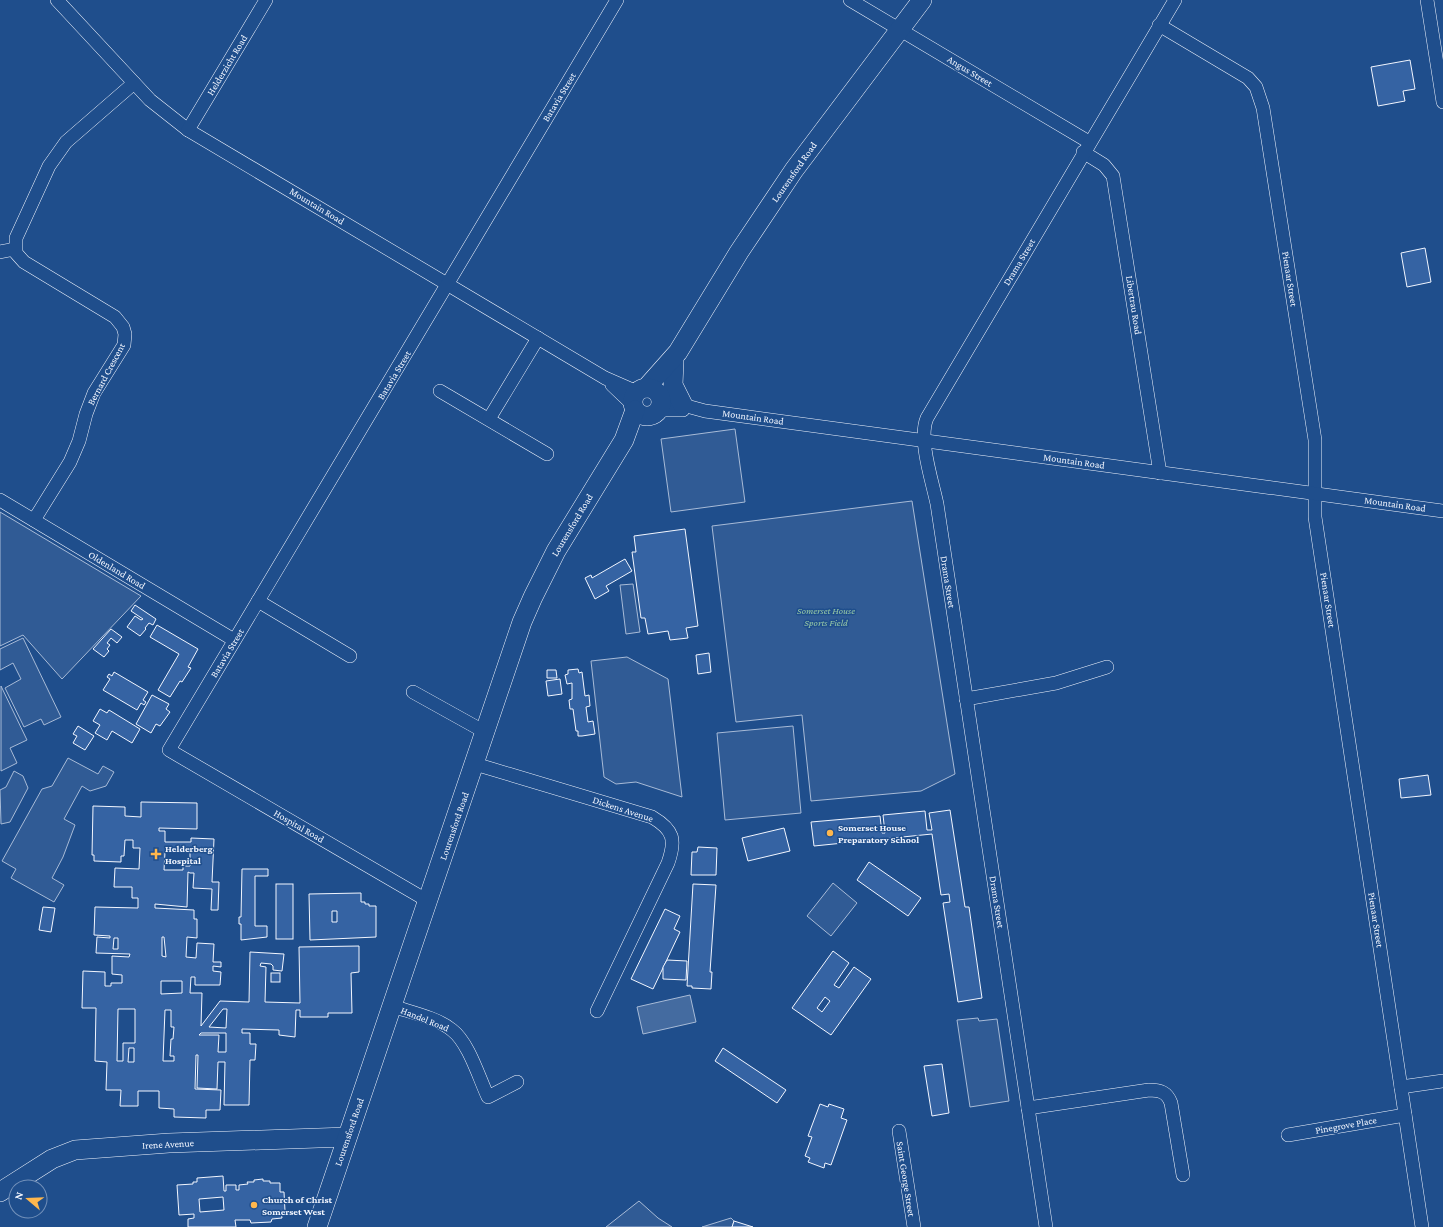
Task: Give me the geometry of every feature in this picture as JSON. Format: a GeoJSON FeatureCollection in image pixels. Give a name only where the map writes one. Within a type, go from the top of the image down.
{"type":"FeatureCollection","features":[{"type":"Feature","properties":{"kind":"street","name":"Mountain Road"},"geometry":{"type":"LineString","coordinates":[[57,0],[150,100],[188,130],[647,402],[1443,511]]}},
{"type":"Feature","properties":{"kind":"street","name":"Helderzicht Road"},"geometry":{"type":"LineString","coordinates":[[188,130],[266,0]]}},
{"type":"Feature","properties":{"kind":"street","name":"Batavia Street"},"geometry":{"type":"LineString","coordinates":[[169,750],[617,0]]}},
{"type":"Feature","properties":{"kind":"street","name":"Angus Street"},"geometry":{"type":"LineString","coordinates":[[850,0],[1086,147]]}},
{"type":"Feature","properties":{"kind":"street","name":"Lourensford Road"},"geometry":{"type":"LineString","coordinates":[[317,1227],[485,732],[533,597],[556,551],[739,252],[794,170],[922,0]]}},
{"type":"Feature","properties":{"kind":"street","name":"Drama Street"},"geometry":{"type":"LineString","coordinates":[[1046,1227],[937,504],[923,440],[923,430],[927,418],[1086,147],[1175,0]]}},
{"type":"Feature","properties":{"kind":"street"},"geometry":{"type":"LineString","coordinates":[[1428,0],[1443,102]]}},
{"type":"Feature","properties":{"kind":"street","name":"Pienaar Street"},"geometry":{"type":"LineString","coordinates":[[1159,25],[1248,78],[1256,87],[1260,96],[1315,440],[1315,517],[1422,1227]]}},
{"type":"Feature","properties":{"kind":"street"},"geometry":{"type":"LineString","coordinates":[[0,252],[15,249],[16,238],[57,154],[66,142],[134,83]]}},
{"type":"Feature","properties":{"kind":"street","name":"Libertrau Road"},"geometry":{"type":"LineString","coordinates":[[1086,147],[1113,176],[1160,473]]}},
{"type":"Feature","properties":{"kind":"street","name":"Bernard Crescent"},"geometry":{"type":"LineString","coordinates":[[15,249],[18,256],[24,262],[115,317],[120,322],[125,334],[122,350],[89,403],[75,452],[34,520]]}},
{"type":"Feature","properties":{"kind":"street"},"geometry":{"type":"LineString","coordinates":[[489,419],[538,338]]}},
{"type":"Feature","properties":{"kind":"street"},"geometry":{"type":"LineString","coordinates":[[676,356],[673,385],[683,405]]}},
{"type":"Feature","properties":{"kind":"street"},"geometry":{"type":"LineString","coordinates":[[440,391],[547,454]]}},
{"type":"Feature","properties":{"kind":"street","name":"Mountain Road"},"geometry":{"type":"LineString","coordinates":[[647,402],[683,405],[705,410]]}},
{"type":"Feature","properties":{"kind":"street","name":"Oldenland Road"},"geometry":{"type":"LineString","coordinates":[[0,500],[234,640]]}},
{"type":"Feature","properties":{"kind":"street"},"geometry":{"type":"LineString","coordinates":[[258,601],[350,656]]}},
{"type":"Feature","properties":{"kind":"street"},"geometry":{"type":"LineString","coordinates":[[966,699],[1056,683],[1107,667]]}},
{"type":"Feature","properties":{"kind":"street"},"geometry":{"type":"LineString","coordinates":[[413,692],[485,732]]}},
{"type":"Feature","properties":{"kind":"street","name":"Hospital Road"},"geometry":{"type":"LineString","coordinates":[[169,750],[428,901]]}},
{"type":"Feature","properties":{"kind":"street","name":"Dickens Avenue"},"geometry":{"type":"LineString","coordinates":[[475,764],[652,818],[663,824],[670,832],[673,841],[672,851],[668,863],[597,1011]]}},
{"type":"Feature","properties":{"kind":"street","name":"Handel Road"},"geometry":{"type":"LineString","coordinates":[[392,1006],[438,1022],[452,1030],[465,1044],[488,1097],[517,1082]]}},
{"type":"Feature","properties":{"kind":"street"},"geometry":{"type":"LineString","coordinates":[[1401,1088],[1443,1081]]}},
{"type":"Feature","properties":{"kind":"street"},"geometry":{"type":"LineString","coordinates":[[1028,1108],[1149,1090],[1164,1092],[1169,1096],[1172,1103],[1183,1175]]}},
{"type":"Feature","properties":{"kind":"street","name":"Pinegrove Place"},"geometry":{"type":"LineString","coordinates":[[1288,1135],[1405,1115]]}},
{"type":"Feature","properties":{"kind":"street","name":"Saint George Street"},"geometry":{"type":"LineString","coordinates":[[899,1131],[914,1227]]}},
{"type":"Feature","properties":{"kind":"street","name":"Irene Avenue"},"geometry":{"type":"LineString","coordinates":[[0,1192],[52,1159],[75,1150],[169,1143],[348,1137]]}},
{"type":"Feature","properties":{"kind":"shaded area"},"geometry":{"type":"Polygon","coordinates":[[[735,429],[745,502],[671,512],[661,439],[735,429]]]}},
{"type":"Feature","properties":{"kind":"shaded area","name":"Somerset House Sports Field"},"geometry":{"type":"Polygon","coordinates":[[[912,501],[955,774],[921,791],[811,801],[802,715],[736,722],[712,526],[912,501]]]}},
{"type":"Feature","properties":{"kind":"shaded area"},"geometry":{"type":"Polygon","coordinates":[[[0,512],[141,596],[62,679],[23,635],[0,646],[0,512]]]}},
{"type":"Feature","properties":{"kind":"shaded area"},"geometry":{"type":"Polygon","coordinates":[[[633,584],[640,632],[626,634],[620,585],[633,584]]]}},
{"type":"Feature","properties":{"kind":"shaded area"},"geometry":{"type":"Polygon","coordinates":[[[23,638],[61,717],[44,725],[41,719],[24,727],[5,688],[21,679],[13,663],[0,670],[0,649],[23,638]]]}},
{"type":"Feature","properties":{"kind":"shaded area"},"geometry":{"type":"Polygon","coordinates":[[[627,657],[668,679],[682,797],[636,782],[616,784],[604,777],[591,661],[627,657]]]}},
{"type":"Feature","properties":{"kind":"shaded area"},"geometry":{"type":"Polygon","coordinates":[[[1,686],[27,740],[10,748],[17,763],[1,771],[1,686]]]}},
{"type":"Feature","properties":{"kind":"shaded area"},"geometry":{"type":"Polygon","coordinates":[[[793,726],[801,813],[725,820],[717,733],[793,726]]]}},
{"type":"Feature","properties":{"kind":"shaded area"},"geometry":{"type":"Polygon","coordinates":[[[68,758],[98,774],[103,766],[114,772],[106,786],[90,791],[82,786],[64,819],[75,825],[63,857],[52,878],[64,885],[54,902],[11,878],[16,869],[2,861],[42,789],[52,786],[68,758]]]}},
{"type":"Feature","properties":{"kind":"shaded area"},"geometry":{"type":"Polygon","coordinates":[[[14,771],[23,776],[28,788],[10,822],[1,824],[0,790],[6,787],[14,771]]]}},
{"type":"Feature","properties":{"kind":"shaded area"},"geometry":{"type":"Polygon","coordinates":[[[833,883],[857,903],[831,936],[807,916],[833,883]]]}},
{"type":"Feature","properties":{"kind":"shaded area"},"geometry":{"type":"Polygon","coordinates":[[[690,995],[696,1022],[643,1034],[637,1007],[690,995]]]}},
{"type":"Feature","properties":{"kind":"shaded area"},"geometry":{"type":"Polygon","coordinates":[[[978,1018],[979,1021],[997,1019],[1009,1101],[970,1107],[957,1020],[978,1018]]]}},
{"type":"Feature","properties":{"kind":"shaded area"},"geometry":{"type":"Polygon","coordinates":[[[639,1201],[658,1218],[672,1227],[606,1227],[639,1201]]]}},
{"type":"Feature","properties":{"kind":"shaded area"},"geometry":{"type":"Polygon","coordinates":[[[731,1218],[734,1221],[732,1227],[702,1227],[731,1218]]]}},
{"type":"Feature","properties":{"kind":"building"},"geometry":{"type":"Polygon","coordinates":[[[1410,60],[1415,89],[1403,91],[1405,101],[1378,106],[1371,67],[1410,60]]]}},
{"type":"Feature","properties":{"kind":"building"},"geometry":{"type":"Polygon","coordinates":[[[1425,248],[1431,282],[1407,287],[1401,253],[1425,248]]]}},
{"type":"Feature","properties":{"kind":"building"},"geometry":{"type":"Polygon","coordinates":[[[685,529],[698,626],[686,628],[688,638],[670,640],[668,631],[648,634],[645,618],[641,618],[632,552],[636,552],[634,536],[685,529]]]}},
{"type":"Feature","properties":{"kind":"building"},"geometry":{"type":"Polygon","coordinates":[[[625,559],[632,571],[606,586],[609,591],[595,599],[585,578],[591,575],[592,578],[625,559]]]}},
{"type":"Feature","properties":{"kind":"building"},"geometry":{"type":"Polygon","coordinates":[[[135,605],[156,619],[153,625],[149,623],[140,636],[127,627],[135,616],[141,620],[143,619],[131,611],[135,605]]]}},
{"type":"Feature","properties":{"kind":"building"},"geometry":{"type":"Polygon","coordinates":[[[157,625],[198,649],[188,667],[191,668],[182,682],[180,681],[170,697],[158,690],[179,654],[150,637],[157,625]]]}},
{"type":"Feature","properties":{"kind":"building"},"geometry":{"type":"Polygon","coordinates":[[[111,629],[122,637],[117,643],[111,638],[107,643],[110,645],[107,649],[109,651],[104,657],[93,649],[111,629]]]}},
{"type":"Feature","properties":{"kind":"building"},"geometry":{"type":"Polygon","coordinates":[[[709,653],[711,672],[698,674],[696,655],[709,653]]]}},
{"type":"Feature","properties":{"kind":"building"},"geometry":{"type":"Polygon","coordinates":[[[578,669],[579,673],[582,672],[585,696],[589,695],[590,706],[586,707],[588,722],[593,721],[595,734],[578,736],[573,709],[570,709],[569,700],[572,699],[572,683],[567,684],[565,675],[568,674],[568,670],[578,669]]]}},
{"type":"Feature","properties":{"kind":"building"},"geometry":{"type":"Polygon","coordinates":[[[547,670],[556,670],[557,678],[547,678],[547,670]]]}},
{"type":"Feature","properties":{"kind":"building"},"geometry":{"type":"Polygon","coordinates":[[[114,672],[148,692],[143,700],[146,702],[144,705],[141,703],[137,710],[103,690],[110,679],[107,677],[109,674],[112,676],[114,672]]]}},
{"type":"Feature","properties":{"kind":"building"},"geometry":{"type":"Polygon","coordinates":[[[560,679],[562,694],[548,696],[546,681],[560,679]]]}},
{"type":"Feature","properties":{"kind":"building"},"geometry":{"type":"Polygon","coordinates":[[[152,695],[169,704],[166,709],[170,712],[160,726],[156,724],[151,733],[136,724],[152,695]]]}},
{"type":"Feature","properties":{"kind":"building"},"geometry":{"type":"Polygon","coordinates":[[[100,709],[107,713],[109,710],[140,729],[132,743],[112,731],[107,740],[95,733],[100,725],[93,721],[100,709]]]}},
{"type":"Feature","properties":{"kind":"building"},"geometry":{"type":"Polygon","coordinates":[[[78,726],[94,736],[85,750],[73,743],[77,736],[73,734],[78,726]]]}},
{"type":"Feature","properties":{"kind":"building"},"geometry":{"type":"Polygon","coordinates":[[[1428,775],[1431,795],[1401,798],[1399,779],[1428,775]]]}},
{"type":"Feature","properties":{"kind":"building"},"geometry":{"type":"Polygon","coordinates":[[[141,802],[197,803],[197,829],[159,828],[159,831],[165,831],[165,842],[191,842],[191,838],[214,839],[212,882],[219,882],[218,910],[211,910],[212,889],[193,888],[194,873],[188,872],[187,907],[155,904],[155,908],[194,910],[194,919],[197,919],[197,938],[187,937],[186,957],[196,958],[197,943],[214,944],[213,962],[221,962],[221,967],[213,966],[213,971],[221,972],[220,985],[195,985],[195,977],[191,977],[190,993],[202,993],[201,1026],[220,1001],[249,1002],[250,952],[284,954],[282,971],[273,970],[273,966],[271,964],[261,963],[260,966],[266,967],[265,1002],[300,1003],[299,947],[359,946],[359,972],[351,973],[352,1013],[328,1013],[328,1017],[300,1017],[300,1010],[296,1010],[295,1037],[279,1035],[279,1030],[242,1029],[242,1033],[250,1033],[250,1044],[256,1044],[255,1060],[250,1060],[249,1105],[224,1105],[225,1062],[218,1062],[217,1089],[197,1088],[198,1055],[196,1055],[195,1089],[221,1090],[220,1110],[206,1110],[206,1118],[174,1117],[174,1109],[159,1108],[159,1091],[138,1091],[138,1106],[120,1106],[121,1090],[106,1090],[107,1062],[95,1061],[96,1008],[82,1008],[83,971],[105,972],[105,986],[111,986],[111,983],[122,983],[122,975],[112,974],[112,956],[129,957],[130,954],[96,953],[97,937],[110,938],[110,936],[94,935],[95,907],[138,908],[138,898],[132,898],[132,887],[114,887],[115,868],[139,869],[140,848],[133,848],[133,840],[125,840],[124,856],[121,856],[121,862],[94,861],[94,855],[92,855],[93,806],[125,807],[125,816],[141,817],[141,802]],[[174,848],[174,852],[165,852],[164,870],[183,870],[183,866],[190,866],[190,848],[174,848]],[[162,937],[162,956],[166,957],[164,937],[162,937]],[[114,938],[113,949],[118,949],[118,938],[114,938]],[[161,981],[161,994],[182,993],[182,981],[161,981]],[[118,1009],[117,1061],[123,1061],[123,1043],[135,1043],[135,1009],[118,1009]],[[223,1009],[209,1027],[226,1028],[227,1009],[223,1009]],[[165,1010],[163,1061],[174,1061],[174,1056],[170,1056],[171,1039],[173,1039],[174,1027],[171,1027],[171,1010],[165,1010]],[[201,1033],[199,1035],[219,1035],[218,1052],[226,1052],[226,1033],[201,1033]],[[129,1048],[128,1062],[134,1062],[134,1048],[129,1048]]]}},
{"type":"Feature","properties":{"kind":"building"},"geometry":{"type":"Polygon","coordinates":[[[950,810],[965,907],[969,907],[982,998],[958,1002],[943,903],[950,902],[949,894],[941,895],[932,834],[814,846],[811,822],[880,816],[882,833],[885,833],[883,815],[925,811],[927,830],[932,830],[929,813],[950,810]]]}},
{"type":"Feature","properties":{"kind":"building"},"geometry":{"type":"Polygon","coordinates":[[[784,828],[790,851],[748,861],[742,838],[784,828]]]}},
{"type":"Feature","properties":{"kind":"building"},"geometry":{"type":"Polygon","coordinates":[[[698,847],[717,848],[716,875],[691,875],[692,852],[697,852],[698,847]]]}},
{"type":"Feature","properties":{"kind":"building"},"geometry":{"type":"Polygon","coordinates":[[[869,862],[921,898],[908,916],[857,880],[869,862]]]}},
{"type":"Feature","properties":{"kind":"building"},"geometry":{"type":"Polygon","coordinates":[[[242,869],[268,869],[268,876],[255,876],[255,926],[267,926],[267,937],[241,940],[241,924],[239,924],[239,917],[241,917],[242,869]]]}},
{"type":"Feature","properties":{"kind":"building"},"geometry":{"type":"Polygon","coordinates":[[[276,884],[293,884],[293,939],[276,939],[276,884]]]}},
{"type":"Feature","properties":{"kind":"building"},"geometry":{"type":"Polygon","coordinates":[[[693,884],[716,885],[710,972],[712,972],[711,989],[692,988],[692,986],[687,986],[693,884]]]}},
{"type":"Feature","properties":{"kind":"building"},"geometry":{"type":"Polygon","coordinates":[[[361,893],[361,902],[369,904],[369,906],[376,906],[376,937],[310,940],[309,894],[361,893]],[[332,911],[332,922],[337,922],[337,911],[332,911]]]}},
{"type":"Feature","properties":{"kind":"building"},"geometry":{"type":"Polygon","coordinates":[[[43,907],[55,908],[51,932],[39,930],[43,907]]]}},
{"type":"Feature","properties":{"kind":"building"},"geometry":{"type":"Polygon","coordinates":[[[665,909],[680,916],[674,929],[680,932],[653,989],[631,979],[665,909]]]}},
{"type":"Feature","properties":{"kind":"building"},"geometry":{"type":"Polygon","coordinates":[[[833,951],[849,963],[834,985],[839,988],[854,967],[871,979],[831,1035],[792,1008],[833,951]],[[825,997],[817,1008],[822,1012],[830,1001],[825,997]]]}},
{"type":"Feature","properties":{"kind":"building"},"geometry":{"type":"Polygon","coordinates":[[[667,960],[687,961],[686,980],[663,979],[663,967],[667,960]]]}},
{"type":"Feature","properties":{"kind":"building"},"geometry":{"type":"Polygon","coordinates":[[[271,973],[280,973],[280,982],[271,982],[271,973]]]}},
{"type":"Feature","properties":{"kind":"building"},"geometry":{"type":"Polygon","coordinates":[[[723,1048],[786,1090],[777,1103],[715,1061],[723,1048]]]}},
{"type":"Feature","properties":{"kind":"building"},"geometry":{"type":"Polygon","coordinates":[[[942,1064],[949,1113],[932,1116],[924,1066],[942,1064]]]}},
{"type":"Feature","properties":{"kind":"building"},"geometry":{"type":"Polygon","coordinates":[[[820,1104],[828,1107],[829,1104],[844,1109],[841,1118],[847,1120],[831,1165],[825,1163],[824,1168],[808,1162],[810,1158],[805,1156],[812,1137],[808,1136],[820,1104]]]}},
{"type":"Feature","properties":{"kind":"building","name":"Church of Christ Somerset West"},"geometry":{"type":"Polygon","coordinates":[[[223,1176],[224,1191],[226,1191],[226,1185],[236,1185],[236,1190],[239,1190],[239,1185],[248,1184],[247,1182],[254,1182],[254,1180],[263,1179],[263,1181],[270,1181],[270,1183],[280,1183],[280,1192],[284,1192],[285,1211],[281,1211],[282,1218],[272,1219],[271,1222],[251,1223],[250,1220],[235,1220],[236,1227],[188,1227],[188,1219],[194,1218],[194,1214],[179,1215],[177,1185],[193,1184],[193,1182],[197,1182],[197,1178],[223,1176]],[[223,1197],[199,1199],[200,1212],[224,1210],[223,1197]]]}},
{"type":"Feature","properties":{"kind":"building"},"geometry":{"type":"Polygon","coordinates":[[[734,1221],[753,1227],[732,1227],[734,1221]]]}},
{"type":"Feature","properties":{"kind":"place","name":"Somerset House Preparatory School"},"geometry":{"type":"Point","coordinates":[830,833]}},
{"type":"Feature","properties":{"kind":"place","name":"Helderberg Hospital"},"geometry":{"type":"Point","coordinates":[156,854]}},
{"type":"Feature","properties":{"kind":"place","name":"Church of Christ Somerset West"},"geometry":{"type":"Point","coordinates":[254,1205]}}]}
